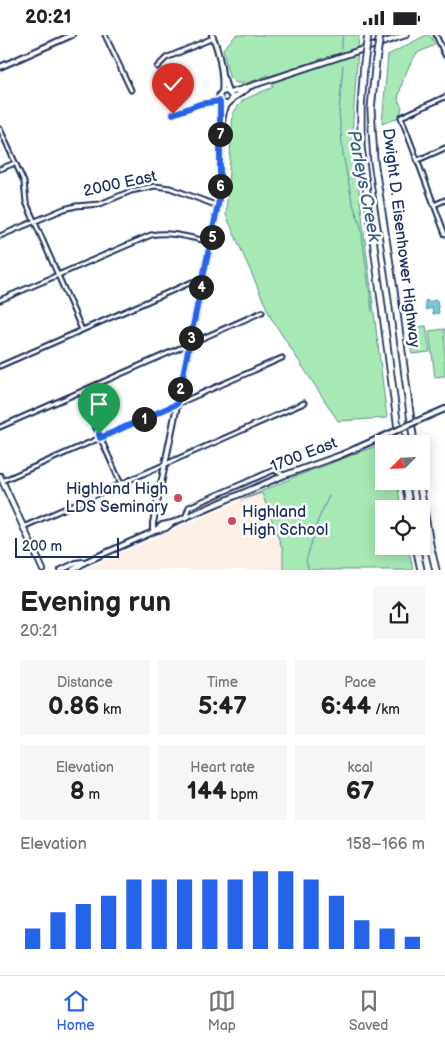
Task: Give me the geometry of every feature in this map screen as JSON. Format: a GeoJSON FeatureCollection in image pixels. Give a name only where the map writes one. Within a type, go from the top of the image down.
{"type":"FeatureCollection","features":[{"type":"Feature","properties":{"kind":"highway","name":"Dwight D. Eisenhower Highway"},"geometry":{"type":"LineString","coordinates":[[368,35],[361,108],[361,147],[399,435]]}},
{"type":"Feature","properties":{"kind":"highway","name":"Dwight D. Eisenhower Highway"},"geometry":{"type":"LineString","coordinates":[[380,35],[371,109],[374,161],[394,291],[413,435]]}},
{"type":"Feature","properties":{"kind":"highway"},"geometry":{"type":"LineString","coordinates":[[421,490],[436,570]]}},
{"type":"Feature","properties":{"kind":"highway"},"geometry":{"type":"LineString","coordinates":[[418,555],[421,570]]}},
{"type":"Feature","properties":{"kind":"main road"},"geometry":{"type":"LineString","coordinates":[[1,479],[43,569]]}},
{"type":"Feature","properties":{"kind":"street"},"geometry":{"type":"LineString","coordinates":[[0,67],[72,35]]}},
{"type":"Feature","properties":{"kind":"street"},"geometry":{"type":"LineString","coordinates":[[105,35],[131,90]]}},
{"type":"Feature","properties":{"kind":"street"},"geometry":{"type":"LineString","coordinates":[[222,92],[229,93],[249,87],[406,35]]}},
{"type":"Feature","properties":{"kind":"street"},"geometry":{"type":"LineString","coordinates":[[436,35],[445,55]]}},
{"type":"Feature","properties":{"kind":"street"},"geometry":{"type":"LineString","coordinates":[[153,532],[164,465],[218,205],[220,191],[219,96],[222,92],[219,55],[213,36],[166,58],[157,67]]}},
{"type":"Feature","properties":{"kind":"street"},"geometry":{"type":"LineString","coordinates":[[222,76],[232,99]]}},
{"type":"Feature","properties":{"kind":"street"},"geometry":{"type":"LineString","coordinates":[[220,127],[227,105],[249,87]]}},
{"type":"Feature","properties":{"kind":"street"},"geometry":{"type":"LineString","coordinates":[[445,97],[402,117],[445,234]]}},
{"type":"Feature","properties":{"kind":"street"},"geometry":{"type":"LineString","coordinates":[[220,101],[227,105]]}},
{"type":"Feature","properties":{"kind":"street"},"geometry":{"type":"LineString","coordinates":[[173,114],[200,104],[220,101]]}},
{"type":"Feature","properties":{"kind":"street"},"geometry":{"type":"LineString","coordinates":[[0,129],[24,184],[26,202],[82,330]]}},
{"type":"Feature","properties":{"kind":"street"},"geometry":{"type":"LineString","coordinates":[[418,160],[445,148]]}},
{"type":"Feature","properties":{"kind":"street"},"geometry":{"type":"LineString","coordinates":[[0,169],[15,163]]}},
{"type":"Feature","properties":{"kind":"street","name":"2000 East"},"geometry":{"type":"LineString","coordinates":[[0,236],[67,208],[100,204],[131,191],[156,186],[170,188],[218,205]]}},
{"type":"Feature","properties":{"kind":"street"},"geometry":{"type":"LineString","coordinates":[[434,205],[445,200]]}},
{"type":"Feature","properties":{"kind":"street"},"geometry":{"type":"LineString","coordinates":[[0,300],[151,235],[173,234],[211,242]]}},
{"type":"Feature","properties":{"kind":"street"},"geometry":{"type":"LineString","coordinates":[[0,366],[192,282],[203,280]]}},
{"type":"Feature","properties":{"kind":"street"},"geometry":{"type":"LineString","coordinates":[[0,427],[262,312]]}},
{"type":"Feature","properties":{"kind":"street"},"geometry":{"type":"LineString","coordinates":[[1,479],[282,358]]}},
{"type":"Feature","properties":{"kind":"street"},"geometry":{"type":"LineString","coordinates":[[80,392],[121,484]]}},
{"type":"Feature","properties":{"kind":"street"},"geometry":{"type":"LineString","coordinates":[[23,527],[304,403]]}},
{"type":"Feature","properties":{"kind":"street","name":"1700 East"},"geometry":{"type":"LineString","coordinates":[[73,570],[85,562],[153,532],[162,525],[185,518],[285,475],[341,455],[445,409]]}},
{"type":"Feature","properties":{"kind":"street"},"geometry":{"type":"LineString","coordinates":[[185,518],[189,507],[274,470],[285,475]]}},
{"type":"Feature","properties":{"kind":"street"},"geometry":{"type":"LineString","coordinates":[[60,570],[76,563],[85,562]]}},
{"type":"Feature","properties":{"kind":"shaded area","name":"Highland High School"},"geometry":{"type":"Polygon","coordinates":[[[262,493],[283,551],[283,570],[82,570],[241,500],[262,493]]]}},
{"type":"Feature","properties":{"kind":"green space"},"geometry":{"type":"Polygon","coordinates":[[[236,35],[359,35],[352,134],[387,418],[338,421],[271,318],[226,215],[233,113],[243,100],[273,87],[268,75],[247,83],[237,83],[229,76],[223,49],[236,35]]]}},
{"type":"Feature","properties":{"kind":"green space"},"geometry":{"type":"Polygon","coordinates":[[[426,35],[432,38],[435,45],[417,53],[403,80],[398,99],[402,108],[399,117],[382,124],[388,55],[426,35]]]}},
{"type":"Feature","properties":{"kind":"green space"},"geometry":{"type":"Polygon","coordinates":[[[426,326],[430,352],[412,354],[408,328],[426,326]]]}},
{"type":"Feature","properties":{"kind":"green space"},"geometry":{"type":"Polygon","coordinates":[[[445,329],[445,376],[435,377],[429,331],[445,329]]]}},
{"type":"Feature","properties":{"kind":"green space"},"geometry":{"type":"Polygon","coordinates":[[[375,446],[375,490],[398,490],[400,500],[375,500],[375,555],[410,555],[413,570],[283,570],[283,551],[262,493],[241,500],[375,446]]]}},
{"type":"Feature","properties":{"kind":"water"},"geometry":{"type":"Polygon","coordinates":[[[427,300],[427,302],[437,300],[439,313],[433,314],[432,308],[426,310],[425,301],[427,300]]]}},
{"type":"Feature","properties":{"kind":"waterway","name":"Parleys Creek"},"geometry":{"type":"LineString","coordinates":[[341,49],[343,35]]}},
{"type":"Feature","properties":{"kind":"waterway","name":"Parleys Creek"},"geometry":{"type":"LineString","coordinates":[[343,65],[339,112],[343,154],[352,201],[361,227],[372,311]]}},
{"type":"Feature","properties":{"kind":"waterway","name":"Parleys Creek"},"geometry":{"type":"LineString","coordinates":[[309,570],[306,561],[318,520],[329,496]]}},
{"type":"Feature","properties":{"kind":"place","name":"Highland High LDS Seminary"},"geometry":{"type":"Point","coordinates":[178,498]}},
{"type":"Feature","properties":{"kind":"place","name":"Highland High School"},"geometry":{"type":"Point","coordinates":[232,521]}},
{"type":"Feature","properties":{"kind":"route"},"geometry":{"type":"LineString","coordinates":[[99,434],[100,438],[177,404],[219,200],[220,103],[219,101],[200,104],[173,114]]}}]}
